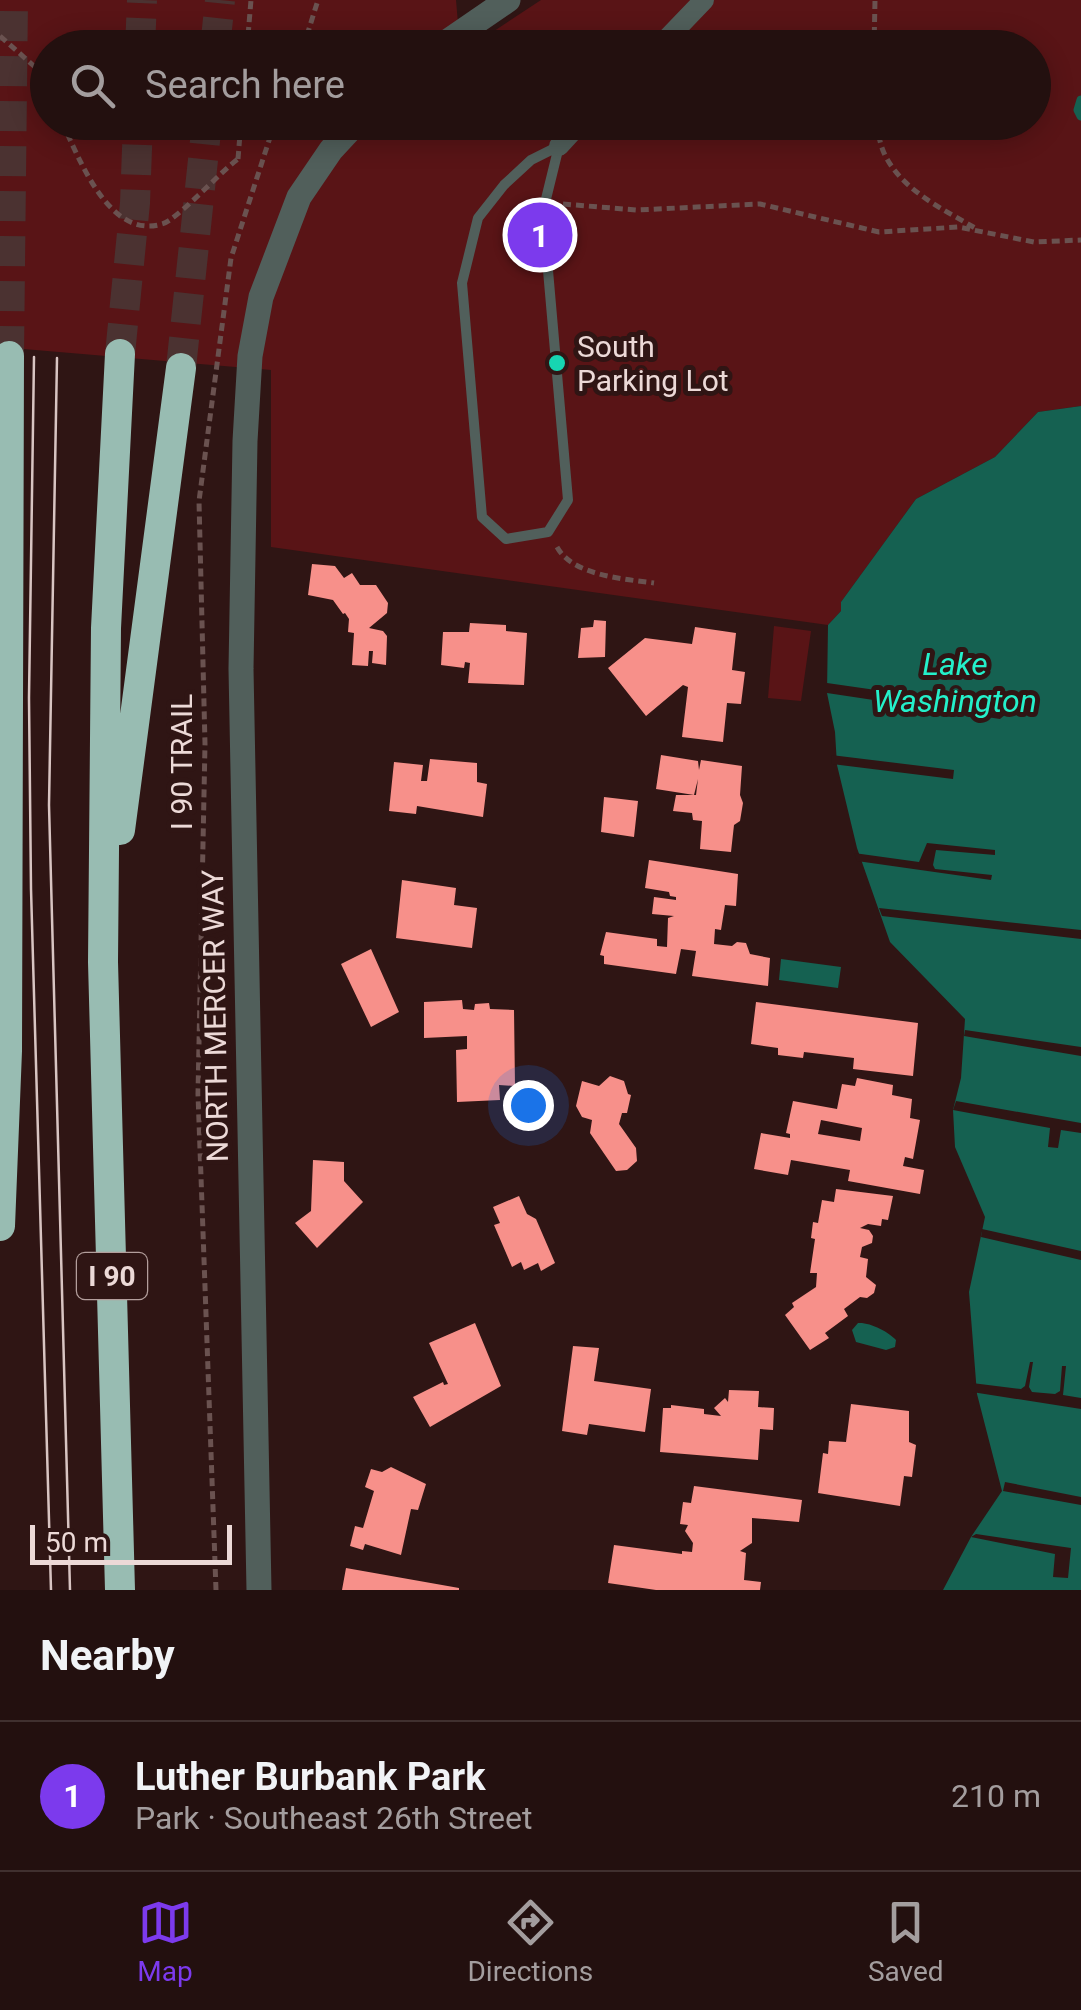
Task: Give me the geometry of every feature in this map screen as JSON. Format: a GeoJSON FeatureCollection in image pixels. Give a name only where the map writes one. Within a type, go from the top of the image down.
{"type":"FeatureCollection","features":[{"type":"Feature","properties":{"kind":"highway","name":"I 90"},"geometry":{"type":"LineString","coordinates":[[120,354],[106,628],[103,962],[120,1590]]}},
{"type":"Feature","properties":{"kind":"highway"},"geometry":{"type":"LineString","coordinates":[[0,1226],[7,1051],[9,356]]}},
{"type":"Feature","properties":{"kind":"highway"},"geometry":{"type":"LineString","coordinates":[[103,962],[182,368]]}},
{"type":"Feature","properties":{"kind":"street"},"geometry":{"type":"LineString","coordinates":[[464,30],[508,0]]}},
{"type":"Feature","properties":{"kind":"street"},"geometry":{"type":"LineString","coordinates":[[675,30],[704,0]]}},
{"type":"Feature","properties":{"kind":"street","name":"NORTH MERCER WAY"},"geometry":{"type":"LineString","coordinates":[[259,1590],[240,668],[245,441],[250,356],[261,297],[299,196],[340,140]]}},
{"type":"Feature","properties":{"kind":"street"},"geometry":{"type":"LineString","coordinates":[[559,146],[564,140]]}},
{"type":"Feature","properties":{"kind":"lane"},"geometry":{"type":"LineString","coordinates":[[559,146],[545,203],[545,236],[568,500],[548,532],[506,538],[482,517],[462,283],[478,218],[504,185],[531,160],[559,146]]}},
{"type":"Feature","properties":{"kind":"path"},"geometry":{"type":"LineString","coordinates":[[248,30],[251,0]]}},
{"type":"Feature","properties":{"kind":"path"},"geometry":{"type":"LineString","coordinates":[[309,30],[318,0]]}},
{"type":"Feature","properties":{"kind":"path"},"geometry":{"type":"LineString","coordinates":[[874,30],[875,0]]}},
{"type":"Feature","properties":{"kind":"path"},"geometry":{"type":"LineString","coordinates":[[0,36],[30,62]]}},
{"type":"Feature","properties":{"kind":"path"},"geometry":{"type":"LineString","coordinates":[[71,140],[92,184],[114,212],[138,225],[162,224],[238,159],[240,140]]}},
{"type":"Feature","properties":{"kind":"path","name":"I 90 TRAIL"},"geometry":{"type":"LineString","coordinates":[[216,1590],[198,1094],[206,744],[199,501],[231,258],[269,140]]}},
{"type":"Feature","properties":{"kind":"path"},"geometry":{"type":"LineString","coordinates":[[880,140],[884,154],[899,175],[922,197],[977,229]]}},
{"type":"Feature","properties":{"kind":"path"},"geometry":{"type":"LineString","coordinates":[[545,203],[636,210],[760,204],[879,232],[958,226],[1034,242],[1081,240]]}},
{"type":"Feature","properties":{"kind":"path"},"geometry":{"type":"LineString","coordinates":[[548,532],[562,556],[586,568],[617,578],[654,583]]}},
{"type":"Feature","properties":{"kind":"shaded area"},"geometry":{"type":"Polygon","coordinates":[[[0,0],[456,0],[459,30],[30,30],[30,140],[1051,140],[1051,30],[496,30],[541,0],[1081,0],[1081,406],[1038,412],[995,457],[916,499],[828,625],[271,547],[271,370],[0,347],[0,0]]]}},
{"type":"Feature","properties":{"kind":"shaded area"},"geometry":{"type":"Polygon","coordinates":[[[774,626],[811,631],[801,701],[768,698],[774,626]]]}},
{"type":"Feature","properties":{"kind":"water","name":"Lake Washington"},"geometry":{"type":"Polygon","coordinates":[[[1081,406],[1081,1590],[943,1590],[971,1537],[1002,1491],[977,1394],[969,1292],[985,1217],[955,1147],[953,1110],[961,1078],[965,1019],[890,942],[857,848],[837,765],[827,693],[828,625],[916,499],[995,457],[1038,412],[1081,406]]]}},
{"type":"Feature","properties":{"kind":"water"},"geometry":{"type":"Polygon","coordinates":[[[781,959],[841,967],[838,988],[779,980],[781,959]]]}},
{"type":"Feature","properties":{"kind":"water"},"geometry":{"type":"Polygon","coordinates":[[[858,1323],[889,1334],[896,1340],[895,1347],[886,1350],[856,1342],[852,1330],[858,1323]]]}},
{"type":"Feature","properties":{"kind":"pier"},"geometry":{"type":"Polygon","coordinates":[[[827,683],[1001,708],[1006,714],[1000,719],[827,693],[827,683]]]}},
{"type":"Feature","properties":{"kind":"pier"},"geometry":{"type":"Polygon","coordinates":[[[831,755],[954,770],[953,779],[832,764],[831,755]]]}},
{"type":"Feature","properties":{"kind":"pier"},"geometry":{"type":"Polygon","coordinates":[[[927,843],[995,850],[995,855],[936,850],[933,865],[935,869],[992,875],[991,880],[857,861],[854,853],[919,862],[927,843]]]}},
{"type":"Feature","properties":{"kind":"pier"},"geometry":{"type":"Polygon","coordinates":[[[879,908],[1081,930],[1081,939],[882,916],[879,908]]]}},
{"type":"Feature","properties":{"kind":"pier"},"geometry":{"type":"Polygon","coordinates":[[[965,1030],[1081,1047],[1081,1056],[964,1036],[965,1030]]]}},
{"type":"Feature","properties":{"kind":"pier"},"geometry":{"type":"Polygon","coordinates":[[[956,1101],[1081,1123],[1081,1133],[1061,1130],[1058,1148],[1048,1147],[1050,1128],[953,1110],[956,1101]]]}},
{"type":"Feature","properties":{"kind":"pier"},"geometry":{"type":"Polygon","coordinates":[[[982,1229],[1081,1251],[1081,1260],[981,1237],[982,1229]]]}},
{"type":"Feature","properties":{"kind":"pier"},"geometry":{"type":"Polygon","coordinates":[[[1030,1362],[1032,1392],[1060,1391],[1062,1366],[1066,1366],[1063,1395],[1081,1398],[1081,1409],[972,1392],[972,1383],[1021,1389],[1030,1362]]]}},
{"type":"Feature","properties":{"kind":"pier"},"geometry":{"type":"Polygon","coordinates":[[[1005,1482],[1081,1497],[1081,1505],[1003,1491],[1005,1482]]]}},
{"type":"Feature","properties":{"kind":"pier"},"geometry":{"type":"Polygon","coordinates":[[[976,1534],[1071,1548],[1068,1578],[1053,1577],[1055,1554],[971,1537],[976,1534]]]}},
{"type":"Feature","properties":{"kind":"building"},"geometry":{"type":"Polygon","coordinates":[[[312,564],[335,566],[344,578],[352,573],[360,585],[376,585],[388,603],[387,613],[369,628],[387,636],[386,665],[372,663],[373,651],[369,651],[368,666],[352,665],[354,633],[348,632],[349,619],[333,600],[308,595],[312,564]]]}},
{"type":"Feature","properties":{"kind":"building"},"geometry":{"type":"Polygon","coordinates":[[[594,620],[606,621],[605,657],[578,658],[581,628],[593,627],[594,620]]]}},
{"type":"Feature","properties":{"kind":"building"},"geometry":{"type":"Polygon","coordinates":[[[470,623],[506,625],[506,631],[527,633],[524,685],[468,683],[470,663],[465,662],[464,668],[441,665],[443,632],[469,632],[470,623]]]}},
{"type":"Feature","properties":{"kind":"building"},"geometry":{"type":"Polygon","coordinates":[[[695,627],[736,633],[732,670],[745,672],[741,704],[727,703],[723,742],[682,737],[688,687],[683,685],[646,716],[608,668],[645,638],[692,644],[695,627]]]}},
{"type":"Feature","properties":{"kind":"building"},"geometry":{"type":"Polygon","coordinates":[[[661,755],[698,761],[699,770],[701,760],[742,766],[743,803],[740,821],[734,825],[731,852],[700,849],[702,821],[693,820],[692,813],[673,811],[676,795],[694,795],[656,789],[661,755]]]}},
{"type":"Feature","properties":{"kind":"building"},"geometry":{"type":"Polygon","coordinates":[[[430,759],[477,763],[477,782],[487,784],[483,817],[417,806],[416,814],[389,811],[394,762],[423,765],[421,781],[427,781],[430,759]]]}},
{"type":"Feature","properties":{"kind":"building"},"geometry":{"type":"Polygon","coordinates":[[[604,797],[638,801],[634,837],[601,832],[604,797]]]}},
{"type":"Feature","properties":{"kind":"building"},"geometry":{"type":"Polygon","coordinates":[[[649,860],[738,874],[736,906],[725,905],[721,930],[715,929],[714,944],[746,943],[750,954],[770,958],[768,986],[692,976],[696,951],[681,949],[676,974],[604,964],[604,956],[600,955],[606,932],[657,939],[657,946],[667,947],[668,918],[674,916],[652,914],[654,897],[676,897],[645,888],[649,860]]]}},
{"type":"Feature","properties":{"kind":"building"},"geometry":{"type":"Polygon","coordinates":[[[402,880],[456,888],[454,905],[477,908],[472,948],[396,938],[402,880]]]}},
{"type":"Feature","properties":{"kind":"building"},"geometry":{"type":"Polygon","coordinates":[[[371,949],[399,1012],[371,1027],[341,964],[371,949]]]}},
{"type":"Feature","properties":{"kind":"building"},"geometry":{"type":"Polygon","coordinates":[[[462,1000],[463,1009],[474,1010],[475,1004],[489,1003],[490,1009],[514,1010],[515,1086],[499,1085],[500,1100],[457,1102],[456,1050],[467,1049],[467,1036],[424,1038],[424,1002],[462,1000]]]}},
{"type":"Feature","properties":{"kind":"building"},"geometry":{"type":"Polygon","coordinates":[[[756,1002],[918,1023],[913,1076],[853,1069],[854,1058],[804,1052],[803,1058],[778,1055],[778,1048],[751,1044],[756,1002]]]}},
{"type":"Feature","properties":{"kind":"building"},"geometry":{"type":"Polygon","coordinates":[[[610,1076],[624,1081],[631,1095],[627,1113],[622,1113],[619,1124],[636,1148],[637,1161],[627,1170],[616,1171],[590,1133],[592,1120],[582,1117],[576,1106],[582,1081],[599,1086],[610,1076]]]}},
{"type":"Feature","properties":{"kind":"building"},"geometry":{"type":"Polygon","coordinates":[[[857,1078],[893,1085],[892,1095],[912,1099],[910,1118],[920,1120],[913,1159],[905,1157],[903,1166],[924,1170],[920,1194],[848,1181],[850,1170],[791,1160],[788,1175],[754,1169],[761,1133],[790,1138],[786,1133],[793,1101],[837,1109],[842,1084],[855,1086],[857,1078]],[[821,1120],[818,1134],[860,1141],[862,1128],[821,1120]]]}},
{"type":"Feature","properties":{"kind":"building"},"geometry":{"type":"Polygon","coordinates":[[[313,1160],[344,1162],[344,1181],[363,1202],[317,1248],[295,1223],[311,1211],[313,1160]]]}},
{"type":"Feature","properties":{"kind":"building"},"geometry":{"type":"Polygon","coordinates":[[[836,1189],[893,1196],[888,1220],[882,1219],[881,1226],[868,1224],[860,1228],[869,1230],[873,1236],[872,1243],[862,1247],[860,1257],[868,1259],[866,1277],[876,1285],[874,1293],[860,1297],[844,1309],[848,1316],[825,1333],[829,1338],[810,1350],[785,1315],[794,1307],[792,1303],[816,1287],[817,1273],[810,1273],[813,1222],[818,1223],[822,1200],[834,1202],[836,1189]]]}},
{"type":"Feature","properties":{"kind":"building"},"geometry":{"type":"Polygon","coordinates":[[[519,1196],[527,1214],[536,1219],[555,1263],[541,1271],[538,1263],[524,1270],[521,1262],[512,1267],[494,1225],[500,1223],[493,1207],[519,1196]]]}},
{"type":"Feature","properties":{"kind":"building"},"geometry":{"type":"Polygon","coordinates":[[[475,1323],[501,1386],[430,1427],[413,1397],[443,1382],[448,1384],[429,1343],[475,1323]]]}},
{"type":"Feature","properties":{"kind":"building"},"geometry":{"type":"Polygon","coordinates":[[[573,1346],[599,1348],[594,1381],[651,1389],[645,1432],[589,1424],[587,1435],[562,1431],[573,1346]]]}},
{"type":"Feature","properties":{"kind":"building"},"geometry":{"type":"Polygon","coordinates":[[[729,1390],[759,1391],[758,1407],[774,1408],[773,1430],[760,1429],[758,1460],[660,1452],[663,1408],[671,1405],[704,1409],[704,1414],[721,1416],[714,1408],[725,1398],[728,1402],[729,1390]]]}},
{"type":"Feature","properties":{"kind":"building"},"geometry":{"type":"Polygon","coordinates":[[[851,1404],[909,1411],[909,1442],[916,1445],[912,1477],[904,1476],[900,1506],[818,1493],[823,1453],[828,1454],[829,1441],[846,1442],[851,1404]]]}},
{"type":"Feature","properties":{"kind":"building"},"geometry":{"type":"Polygon","coordinates":[[[391,1467],[426,1484],[418,1510],[411,1509],[401,1555],[365,1544],[363,1550],[350,1546],[355,1526],[363,1528],[374,1491],[365,1487],[371,1469],[382,1472],[391,1467]]]}},
{"type":"Feature","properties":{"kind":"building"},"geometry":{"type":"Polygon","coordinates":[[[694,1486],[802,1500],[799,1522],[752,1518],[752,1543],[740,1551],[746,1553],[744,1580],[761,1582],[760,1590],[656,1590],[608,1583],[614,1545],[692,1552],[693,1543],[685,1531],[688,1525],[680,1524],[683,1502],[691,1503],[694,1486]]]}},
{"type":"Feature","properties":{"kind":"building"},"geometry":{"type":"Polygon","coordinates":[[[346,1568],[459,1588],[459,1590],[342,1590],[346,1568]]]}},
{"type":"Feature","properties":{"kind":"waterway"},"geometry":{"type":"LineString","coordinates":[[1081,100],[1081,116]]}},
{"type":"Feature","properties":{"kind":"tunnel"},"geometry":{"type":"LineString","coordinates":[[9,356],[13,0]]}},
{"type":"Feature","properties":{"kind":"tunnel"},"geometry":{"type":"LineString","coordinates":[[141,30],[142,0]]}},
{"type":"Feature","properties":{"kind":"tunnel"},"geometry":{"type":"LineString","coordinates":[[217,30],[220,0]]}},
{"type":"Feature","properties":{"kind":"tunnel"},"geometry":{"type":"LineString","coordinates":[[120,354],[137,140]]}},
{"type":"Feature","properties":{"kind":"tunnel"},"geometry":{"type":"LineString","coordinates":[[181,368],[205,140]]}},
{"type":"Feature","properties":{"kind":"tram line"},"geometry":{"type":"LineString","coordinates":[[34,357],[29,698],[31,889],[51,1590]]}},
{"type":"Feature","properties":{"kind":"tram line"},"geometry":{"type":"LineString","coordinates":[[57,358],[49,805],[70,1590]]}},
{"type":"Feature","properties":{"kind":"place","name":"Luther Burbank Park"},"geometry":{"type":"Point","coordinates":[540,235]}},
{"type":"Feature","properties":{"kind":"place","name":"South Parking Lot"},"geometry":{"type":"Point","coordinates":[557,363]}}]}
